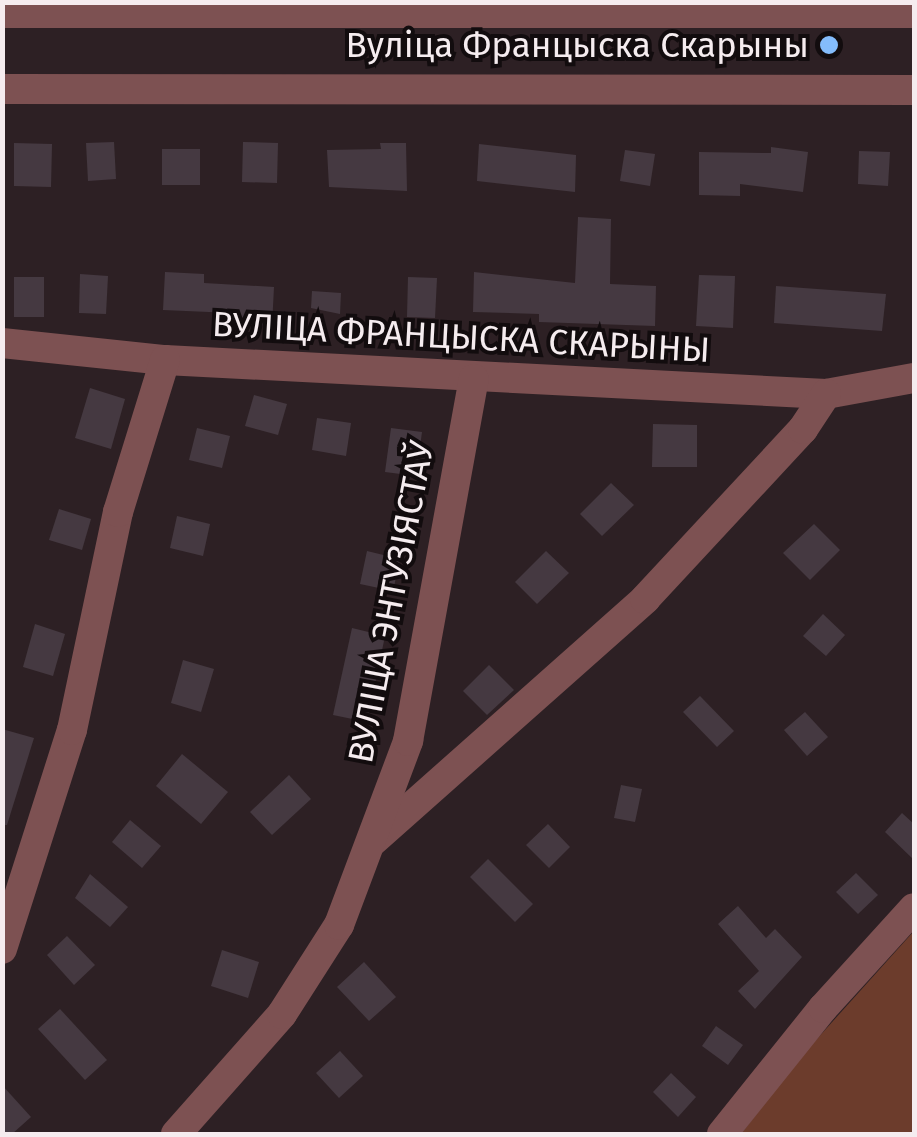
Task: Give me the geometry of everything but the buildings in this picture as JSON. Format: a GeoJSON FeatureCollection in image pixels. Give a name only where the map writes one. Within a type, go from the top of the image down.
{"type":"FeatureCollection","features":[{"type":"Feature","properties":{"kind":"street"},"geometry":{"type":"LineString","coordinates":[[2,12],[607,8],[914,13]]}},
{"type":"Feature","properties":{"kind":"street"},"geometry":{"type":"LineString","coordinates":[[2,88],[914,90]]}},
{"type":"Feature","properties":{"kind":"street","name":"ВУЛІЦА ФРАНЦЫСКА СКАРЫНЫ"},"geometry":{"type":"LineString","coordinates":[[2,342],[165,360],[474,379],[826,394],[914,378]]}},
{"type":"Feature","properties":{"kind":"street"},"geometry":{"type":"LineString","coordinates":[[2,949],[72,730],[118,512],[165,360]]}},
{"type":"Feature","properties":{"kind":"street","name":"ВУЛІЦА ЭНТУЗІЯСТАЎ"},"geometry":{"type":"LineString","coordinates":[[176,1134],[282,1014],[339,925],[408,740],[474,379]]}},
{"type":"Feature","properties":{"kind":"street"},"geometry":{"type":"LineString","coordinates":[[371,843],[646,599],[804,429],[826,394]]}},
{"type":"Feature","properties":{"kind":"street"},"geometry":{"type":"LineString","coordinates":[[722,1134],[822,1008],[914,908]]}},
{"type":"Feature","properties":{"kind":"shaded area"},"geometry":{"type":"Polygon","coordinates":[[[914,931],[914,1134],[741,1134],[798,1060],[914,931]]]}},
{"type":"Feature","properties":{"kind":"place","name":"Вуліца Францыска Скарыны"},"geometry":{"type":"Point","coordinates":[829,45]}}]}
